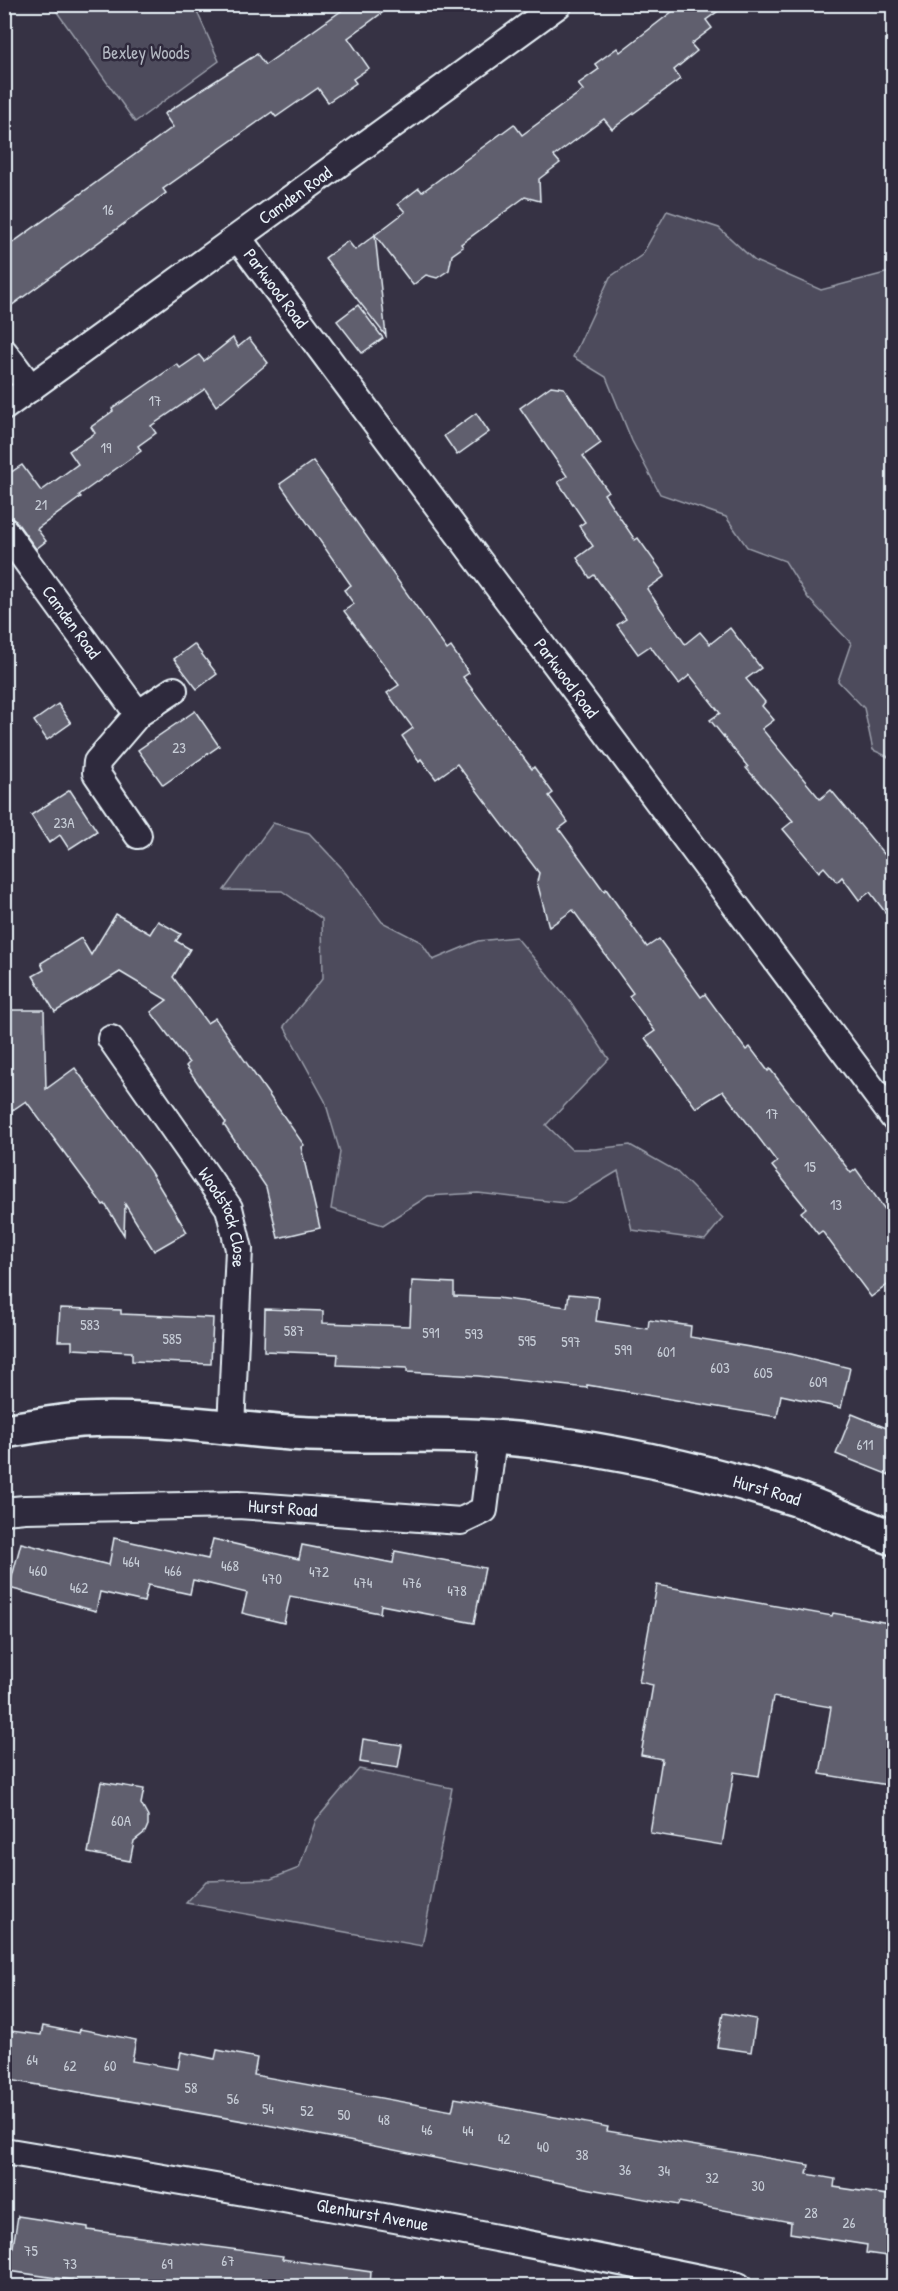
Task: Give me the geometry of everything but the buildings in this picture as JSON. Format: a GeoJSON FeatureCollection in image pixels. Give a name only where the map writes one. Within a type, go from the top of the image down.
{"type":"FeatureCollection","features":[{"type":"Feature","properties":{"kind":"main road","name":"Hurst Road"},"geometry":{"type":"LineString","coordinates":[[4,1431],[90,1420],[194,1423],[231,1428],[349,1435],[443,1434],[534,1441],[714,1476],[798,1500],[894,1538]]}},
{"type":"Feature","properties":{"kind":"street","name":"Camden Road"},"geometry":{"type":"LineString","coordinates":[[4,407],[559,4]]}},
{"type":"Feature","properties":{"kind":"street","name":"Parkwood Road"},"geometry":{"type":"LineString","coordinates":[[238,238],[894,1118]]}},
{"type":"Feature","properties":{"kind":"street"},"geometry":{"type":"LineString","coordinates":[[4,352],[31,388]]}},
{"type":"Feature","properties":{"kind":"street","name":"Camden Road"},"geometry":{"type":"LineString","coordinates":[[4,530],[138,714]]}},
{"type":"Feature","properties":{"kind":"street"},"geometry":{"type":"LineString","coordinates":[[138,835],[96,773],[97,762],[138,714],[174,690]]}},
{"type":"Feature","properties":{"kind":"street","name":"Woodstock Close"},"geometry":{"type":"LineString","coordinates":[[111,1039],[229,1208],[239,1249],[231,1428]]}},
{"type":"Feature","properties":{"kind":"street","name":"Hurst Road"},"geometry":{"type":"LineString","coordinates":[[4,1511],[238,1505],[461,1521],[484,1510],[493,1438]]}},
{"type":"Feature","properties":{"kind":"street","name":"Glenhurst Avenue"},"geometry":{"type":"LineString","coordinates":[[4,2151],[491,2238],[738,2286]]}},
{"type":"Feature","properties":{"kind":"green space","name":"Bexley Woods"},"geometry":{"type":"Polygon","coordinates":[[[52,5],[194,5],[219,61],[135,122],[52,5]]]}},
{"type":"Feature","properties":{"kind":"green space"},"geometry":{"type":"Polygon","coordinates":[[[667,211],[719,228],[755,261],[821,290],[893,271],[893,759],[873,750],[864,708],[838,681],[851,643],[808,598],[785,561],[747,547],[726,517],[660,494],[632,441],[606,377],[573,357],[610,277],[642,255],[667,211]]]}},
{"type":"Feature","properties":{"kind":"green space"},"geometry":{"type":"Polygon","coordinates":[[[273,823],[309,833],[341,867],[382,922],[421,942],[433,960],[478,941],[516,937],[570,1001],[609,1059],[546,1125],[571,1149],[630,1145],[676,1171],[723,1218],[705,1240],[632,1230],[618,1171],[565,1203],[478,1193],[428,1196],[383,1225],[331,1209],[340,1152],[325,1101],[284,1026],[323,978],[322,919],[282,891],[224,890],[273,823]]]}},
{"type":"Feature","properties":{"kind":"green space"},"geometry":{"type":"Polygon","coordinates":[[[359,1769],[452,1788],[422,1946],[186,1903],[206,1881],[271,1879],[299,1868],[316,1820],[359,1769]]]}}]}
